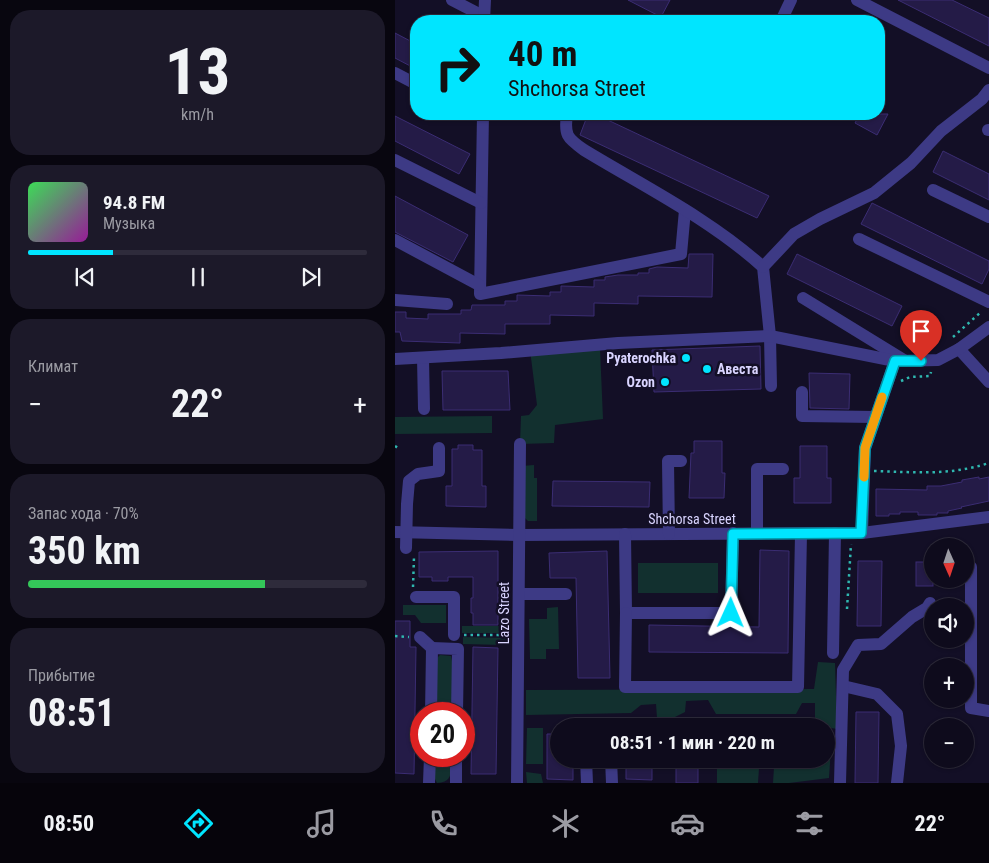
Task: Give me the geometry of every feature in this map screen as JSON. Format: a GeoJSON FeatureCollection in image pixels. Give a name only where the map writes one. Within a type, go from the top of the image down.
{"type":"FeatureCollection","features":[{"type":"Feature","properties":{"kind":"street"},"geometry":{"type":"LineString","coordinates":[[452,0],[478,15]]}},
{"type":"Feature","properties":{"kind":"street"},"geometry":{"type":"LineString","coordinates":[[485,0],[485,15]]}},
{"type":"Feature","properties":{"kind":"street"},"geometry":{"type":"LineString","coordinates":[[784,15],[791,0]]}},
{"type":"Feature","properties":{"kind":"street"},"geometry":{"type":"LineString","coordinates":[[857,0],[989,68]]}},
{"type":"Feature","properties":{"kind":"street"},"geometry":{"type":"LineString","coordinates":[[395,74],[410,81]]}},
{"type":"Feature","properties":{"kind":"street"},"geometry":{"type":"LineString","coordinates":[[763,267],[794,234],[874,193],[911,163],[941,131],[983,99],[989,90]]}},
{"type":"Feature","properties":{"kind":"street"},"geometry":{"type":"LineString","coordinates":[[481,120],[480,294],[681,254],[685,210]]}},
{"type":"Feature","properties":{"kind":"street"},"geometry":{"type":"LineString","coordinates":[[566,120],[565,128],[569,139],[584,150],[685,210],[738,245],[763,267],[770,336],[771,386]]}},
{"type":"Feature","properties":{"kind":"street"},"geometry":{"type":"LineString","coordinates":[[395,160],[481,203]]}},
{"type":"Feature","properties":{"kind":"street"},"geometry":{"type":"LineString","coordinates":[[933,190],[989,217]]}},
{"type":"Feature","properties":{"kind":"street"},"geometry":{"type":"LineString","coordinates":[[859,239],[985,307]]}},
{"type":"Feature","properties":{"kind":"street"},"geometry":{"type":"LineString","coordinates":[[395,240],[479,285]]}},
{"type":"Feature","properties":{"kind":"street"},"geometry":{"type":"LineString","coordinates":[[803,298],[901,361]]}},
{"type":"Feature","properties":{"kind":"street"},"geometry":{"type":"LineString","coordinates":[[395,300],[447,304]]}},
{"type":"Feature","properties":{"kind":"street"},"geometry":{"type":"LineString","coordinates":[[395,359],[619,343],[770,336],[901,361],[938,360],[959,349],[989,327]]}},
{"type":"Feature","properties":{"kind":"street"},"geometry":{"type":"LineString","coordinates":[[959,349],[989,382]]}},
{"type":"Feature","properties":{"kind":"street"},"geometry":{"type":"LineString","coordinates":[[423,358],[425,409]]}},
{"type":"Feature","properties":{"kind":"street"},"geometry":{"type":"LineString","coordinates":[[857,533],[865,448],[875,418],[901,361]]}},
{"type":"Feature","properties":{"kind":"street"},"geometry":{"type":"LineString","coordinates":[[802,392],[802,416],[875,418]]}},
{"type":"Feature","properties":{"kind":"street","name":"Lazo Street"},"geometry":{"type":"LineString","coordinates":[[517,783],[520,444]]}},
{"type":"Feature","properties":{"kind":"street"},"geometry":{"type":"LineString","coordinates":[[406,548],[401,532],[409,481],[418,474],[439,471],[439,448]]}},
{"type":"Feature","properties":{"kind":"street"},"geometry":{"type":"LineString","coordinates":[[669,534],[668,461],[681,461]]}},
{"type":"Feature","properties":{"kind":"street"},"geometry":{"type":"LineString","coordinates":[[757,533],[757,469],[783,469]]}},
{"type":"Feature","properties":{"kind":"street","name":"Shchorsa Street"},"geometry":{"type":"LineString","coordinates":[[401,532],[519,535],[857,533],[989,517]]}},
{"type":"Feature","properties":{"kind":"street"},"geometry":{"type":"LineString","coordinates":[[833,653],[835,533]]}},
{"type":"Feature","properties":{"kind":"street"},"geometry":{"type":"LineString","coordinates":[[625,534],[627,613],[625,687],[798,686],[801,534]]}},
{"type":"Feature","properties":{"kind":"street"},"geometry":{"type":"LineString","coordinates":[[627,613],[731,613],[733,534]]}},
{"type":"Feature","properties":{"kind":"street"},"geometry":{"type":"LineString","coordinates":[[971,588],[971,708],[989,711]]}},
{"type":"Feature","properties":{"kind":"street"},"geometry":{"type":"LineString","coordinates":[[519,594],[566,594]]}},
{"type":"Feature","properties":{"kind":"street"},"geometry":{"type":"LineString","coordinates":[[415,597],[454,598],[457,635]]}},
{"type":"Feature","properties":{"kind":"street"},"geometry":{"type":"LineString","coordinates":[[840,783],[843,670],[858,644],[881,644],[912,617],[924,610]]}},
{"type":"Feature","properties":{"kind":"street"},"geometry":{"type":"LineString","coordinates":[[420,637],[432,648],[459,649],[457,702]]}},
{"type":"Feature","properties":{"kind":"street"},"geometry":{"type":"LineString","coordinates":[[431,702],[432,648]]}},
{"type":"Feature","properties":{"kind":"street"},"geometry":{"type":"LineString","coordinates":[[843,686],[877,694],[897,714],[901,746],[897,783]]}},
{"type":"Feature","properties":{"kind":"street"},"geometry":{"type":"LineString","coordinates":[[429,783],[430,767]]}},
{"type":"Feature","properties":{"kind":"street"},"geometry":{"type":"LineString","coordinates":[[456,767],[456,783]]}},
{"type":"Feature","properties":{"kind":"street"},"geometry":{"type":"LineString","coordinates":[[586,768],[587,783]]}},
{"type":"Feature","properties":{"kind":"street"},"geometry":{"type":"LineString","coordinates":[[611,768],[612,783]]}},
{"type":"Feature","properties":{"kind":"path"},"geometry":{"type":"LineString","coordinates":[[952,338],[985,307]]}},
{"type":"Feature","properties":{"kind":"path"},"geometry":{"type":"LineString","coordinates":[[901,381],[910,377],[930,376],[935,360]]}},
{"type":"Feature","properties":{"kind":"path"},"geometry":{"type":"LineString","coordinates":[[872,465],[870,471],[935,474],[971,469],[989,463]]}},
{"type":"Feature","properties":{"kind":"path"},"geometry":{"type":"LineString","coordinates":[[847,611],[857,533]]}},
{"type":"Feature","properties":{"kind":"path"},"geometry":{"type":"LineString","coordinates":[[457,635],[511,636]]}},
{"type":"Feature","properties":{"kind":"green space"},"geometry":{"type":"Polygon","coordinates":[[[600,348],[603,419],[555,425],[554,443],[520,444],[521,416],[529,415],[537,405],[530,350],[600,348]]]}},
{"type":"Feature","properties":{"kind":"green space"},"geometry":{"type":"Polygon","coordinates":[[[492,416],[492,433],[395,434],[395,417],[492,416]]]}},
{"type":"Feature","properties":{"kind":"green space"},"geometry":{"type":"Polygon","coordinates":[[[534,465],[534,478],[537,478],[537,521],[528,521],[523,516],[522,466],[534,465]]]}},
{"type":"Feature","properties":{"kind":"green space"},"geometry":{"type":"Polygon","coordinates":[[[638,563],[718,563],[718,593],[638,593],[638,563]]]}},
{"type":"Feature","properties":{"kind":"green space"},"geometry":{"type":"Polygon","coordinates":[[[403,605],[446,605],[446,623],[421,623],[415,615],[403,615],[403,605]]]}},
{"type":"Feature","properties":{"kind":"green space"},"geometry":{"type":"Polygon","coordinates":[[[558,607],[559,649],[546,649],[546,659],[530,659],[529,619],[547,619],[547,608],[558,607]]]}},
{"type":"Feature","properties":{"kind":"green space"},"geometry":{"type":"Polygon","coordinates":[[[462,626],[508,626],[508,633],[462,633],[462,626]]]}},
{"type":"Feature","properties":{"kind":"green space"},"geometry":{"type":"Polygon","coordinates":[[[463,637],[507,638],[504,645],[463,644],[463,637]]]}},
{"type":"Feature","properties":{"kind":"green space"},"geometry":{"type":"Polygon","coordinates":[[[440,655],[451,656],[452,702],[435,702],[436,659],[440,655]]]}},
{"type":"Feature","properties":{"kind":"green space"},"geometry":{"type":"Polygon","coordinates":[[[818,662],[835,663],[837,729],[835,729],[835,718],[815,718],[815,703],[802,703],[796,714],[716,714],[708,700],[686,701],[685,712],[673,718],[657,718],[656,704],[641,705],[631,713],[526,715],[526,690],[814,689],[818,662]]]}},
{"type":"Feature","properties":{"kind":"green space"},"geometry":{"type":"Polygon","coordinates":[[[527,728],[543,728],[543,764],[526,764],[527,728]]]}},
{"type":"Feature","properties":{"kind":"green space"},"geometry":{"type":"Polygon","coordinates":[[[434,767],[451,767],[449,778],[446,781],[437,783],[434,777],[434,767]]]}},
{"type":"Feature","properties":{"kind":"green space"},"geometry":{"type":"Polygon","coordinates":[[[717,768],[759,768],[758,783],[717,783],[717,768]]]}},
{"type":"Feature","properties":{"kind":"green space"},"geometry":{"type":"Polygon","coordinates":[[[774,768],[830,768],[829,778],[773,783],[774,768]]]}},
{"type":"Feature","properties":{"kind":"green space"},"geometry":{"type":"Polygon","coordinates":[[[526,772],[541,774],[543,783],[527,783],[526,772]]]}},
{"type":"Feature","properties":{"kind":"building"},"geometry":{"type":"Polygon","coordinates":[[[628,0],[670,0],[662,15],[657,15],[628,0]]]}},
{"type":"Feature","properties":{"kind":"building"},"geometry":{"type":"Polygon","coordinates":[[[898,0],[952,0],[989,18],[989,46],[898,0]]]}},
{"type":"Feature","properties":{"kind":"building"},"geometry":{"type":"Polygon","coordinates":[[[395,33],[410,41],[410,66],[395,58],[395,33]]]}},
{"type":"Feature","properties":{"kind":"building"},"geometry":{"type":"Polygon","coordinates":[[[395,116],[470,154],[459,174],[395,141],[395,116]]]}},
{"type":"Feature","properties":{"kind":"building"},"geometry":{"type":"Polygon","coordinates":[[[586,120],[608,120],[769,196],[757,218],[580,135],[586,120]]]}},
{"type":"Feature","properties":{"kind":"building"},"geometry":{"type":"Polygon","coordinates":[[[857,120],[885,120],[877,135],[855,123],[857,120]]]}},
{"type":"Feature","properties":{"kind":"building"},"geometry":{"type":"Polygon","coordinates":[[[943,151],[989,174],[989,200],[933,172],[943,151]]]}},
{"type":"Feature","properties":{"kind":"building"},"geometry":{"type":"Polygon","coordinates":[[[395,196],[468,235],[453,262],[395,232],[395,196]]]}},
{"type":"Feature","properties":{"kind":"building"},"geometry":{"type":"Polygon","coordinates":[[[872,203],[989,261],[989,269],[982,284],[861,224],[872,203]]]}},
{"type":"Feature","properties":{"kind":"building"},"geometry":{"type":"Polygon","coordinates":[[[689,254],[713,254],[712,297],[638,296],[638,304],[594,303],[594,316],[550,315],[550,324],[505,324],[505,334],[460,333],[460,343],[402,341],[400,332],[395,332],[395,312],[406,312],[406,318],[428,319],[428,314],[461,314],[461,310],[471,310],[472,305],[505,305],[505,301],[517,301],[517,295],[550,296],[550,292],[561,292],[561,286],[594,287],[594,280],[605,280],[605,277],[649,273],[649,269],[657,267],[688,268],[689,254]]]}},
{"type":"Feature","properties":{"kind":"building"},"geometry":{"type":"Polygon","coordinates":[[[797,254],[902,306],[892,326],[787,274],[797,254]]]}},
{"type":"Feature","properties":{"kind":"building","name":"Авеста"},"geometry":{"type":"Polygon","coordinates":[[[760,346],[761,389],[654,392],[652,350],[760,346]]]}},
{"type":"Feature","properties":{"kind":"building"},"geometry":{"type":"Polygon","coordinates":[[[442,371],[508,371],[510,410],[443,410],[442,371]]]}},
{"type":"Feature","properties":{"kind":"building"},"geometry":{"type":"Polygon","coordinates":[[[809,373],[850,374],[849,409],[810,408],[809,373]]]}},
{"type":"Feature","properties":{"kind":"building"},"geometry":{"type":"Polygon","coordinates":[[[694,441],[722,441],[722,473],[725,473],[724,498],[689,498],[691,453],[694,453],[694,441]]]}},
{"type":"Feature","properties":{"kind":"building"},"geometry":{"type":"Polygon","coordinates":[[[458,445],[473,445],[473,450],[482,450],[482,486],[486,486],[486,507],[446,506],[446,486],[452,486],[452,449],[458,449],[458,445]]]}},
{"type":"Feature","properties":{"kind":"building"},"geometry":{"type":"Polygon","coordinates":[[[800,446],[827,446],[827,478],[831,478],[831,503],[794,503],[794,478],[800,478],[800,446]]]}},
{"type":"Feature","properties":{"kind":"building"},"geometry":{"type":"Polygon","coordinates":[[[979,477],[979,479],[989,477],[989,501],[961,507],[948,511],[948,513],[937,513],[937,515],[918,515],[918,512],[900,512],[900,514],[889,514],[889,516],[876,516],[876,489],[927,490],[927,486],[941,486],[979,477]]]}},
{"type":"Feature","properties":{"kind":"building"},"geometry":{"type":"Polygon","coordinates":[[[553,481],[650,482],[649,507],[552,506],[553,481]]]}},
{"type":"Feature","properties":{"kind":"building"},"geometry":{"type":"Polygon","coordinates":[[[760,550],[789,551],[788,653],[649,652],[649,625],[759,627],[760,550]]]}},
{"type":"Feature","properties":{"kind":"building"},"geometry":{"type":"Polygon","coordinates":[[[498,551],[498,625],[473,625],[471,598],[473,598],[473,577],[448,577],[448,581],[432,581],[432,577],[419,577],[419,552],[498,551]]]}},
{"type":"Feature","properties":{"kind":"building"},"geometry":{"type":"Polygon","coordinates":[[[607,551],[610,678],[578,678],[576,578],[550,578],[549,553],[607,551]]]}},
{"type":"Feature","properties":{"kind":"building"},"geometry":{"type":"Polygon","coordinates":[[[858,561],[882,561],[881,626],[857,626],[858,561]]]}},
{"type":"Feature","properties":{"kind":"building"},"geometry":{"type":"Polygon","coordinates":[[[916,562],[924,562],[924,586],[916,586],[916,562]]]}},
{"type":"Feature","properties":{"kind":"building"},"geometry":{"type":"Polygon","coordinates":[[[395,621],[410,621],[410,647],[416,647],[415,702],[410,702],[410,767],[414,767],[414,774],[395,773],[395,621]]]}},
{"type":"Feature","properties":{"kind":"building"},"geometry":{"type":"Polygon","coordinates":[[[473,647],[498,648],[496,774],[471,774],[471,767],[475,767],[475,702],[472,702],[473,647]]]}},
{"type":"Feature","properties":{"kind":"building"},"geometry":{"type":"Polygon","coordinates":[[[856,712],[879,712],[878,783],[855,783],[856,712]]]}},
{"type":"Feature","properties":{"kind":"building"},"geometry":{"type":"Polygon","coordinates":[[[547,734],[550,734],[550,768],[573,768],[573,780],[547,779],[547,734]]]}},
{"type":"Feature","properties":{"kind":"building"},"geometry":{"type":"Polygon","coordinates":[[[626,768],[652,768],[652,780],[626,779],[626,768]]]}},
{"type":"Feature","properties":{"kind":"building"},"geometry":{"type":"Polygon","coordinates":[[[676,768],[698,768],[698,783],[676,783],[676,768]]]}},
{"type":"Feature","properties":{"kind":"slow traffic"},"geometry":{"type":"LineString","coordinates":[[864,477],[865,448],[882,397]]}},
{"type":"Feature","properties":{"kind":"place","name":"Pyaterochka"},"geometry":{"type":"Point","coordinates":[686,358]}},
{"type":"Feature","properties":{"kind":"place","name":"Авеста"},"geometry":{"type":"Point","coordinates":[707,369]}},
{"type":"Feature","properties":{"kind":"place","name":"Ozon"},"geometry":{"type":"Point","coordinates":[665,382]}},
{"type":"Feature","properties":{"kind":"route"},"geometry":{"type":"LineString","coordinates":[[731,613],[733,534],[861,533],[865,448],[875,418],[895,361],[921,361]]}}]}
